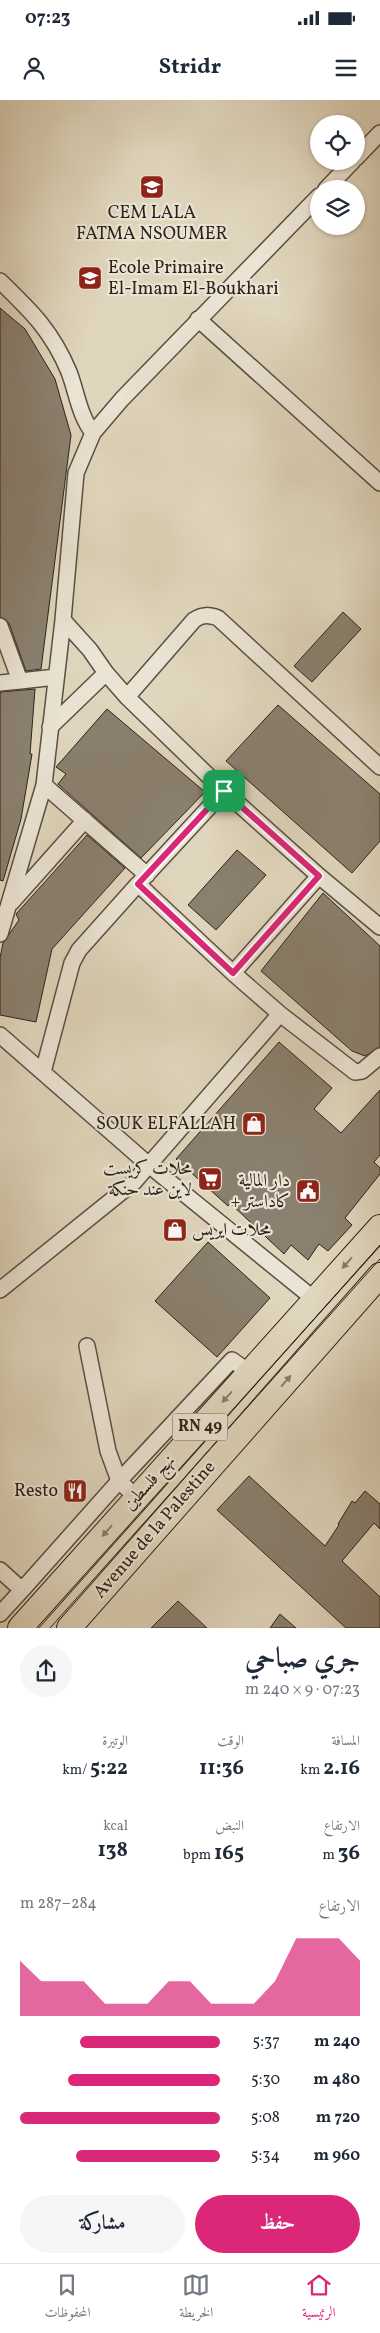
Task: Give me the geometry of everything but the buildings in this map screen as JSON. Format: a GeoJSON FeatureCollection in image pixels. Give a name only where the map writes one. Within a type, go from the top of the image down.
{"type":"FeatureCollection","features":[{"type":"Feature","properties":{"kind":"main road","name":"نهج فلسطين"},"geometry":{"type":"LineString","coordinates":[[20,1628],[380,1227]]}},
{"type":"Feature","properties":{"kind":"main road","name":"Avenue de la Palestine"},"geometry":{"type":"LineString","coordinates":[[69,1628],[380,1275]]}},
{"type":"Feature","properties":{"kind":"street"},"geometry":{"type":"LineString","coordinates":[[365,149],[380,133]]}},
{"type":"Feature","properties":{"kind":"street"},"geometry":{"type":"LineString","coordinates":[[335,180],[344,170]]}},
{"type":"Feature","properties":{"kind":"street"},"geometry":{"type":"LineString","coordinates":[[0,934],[44,785],[76,473],[93,433],[122,399],[198,319],[310,205]]}},
{"type":"Feature","properties":{"kind":"street"},"geometry":{"type":"LineString","coordinates":[[0,282],[34,314],[52,339],[68,371],[81,412],[93,433]]}},
{"type":"Feature","properties":{"kind":"street"},"geometry":{"type":"LineString","coordinates":[[198,319],[380,483]]}},
{"type":"Feature","properties":{"kind":"street"},"geometry":{"type":"LineString","coordinates":[[127,697],[194,620],[201,616],[210,615],[218,618],[380,767]]}},
{"type":"Feature","properties":{"kind":"street"},"geometry":{"type":"LineString","coordinates":[[62,620],[90,650],[106,673],[127,697],[224,791],[319,876],[380,926]]}},
{"type":"Feature","properties":{"kind":"street"},"geometry":{"type":"LineString","coordinates":[[0,626],[20,681]]}},
{"type":"Feature","properties":{"kind":"street"},"geometry":{"type":"LineString","coordinates":[[50,727],[106,673]]}},
{"type":"Feature","properties":{"kind":"street"},"geometry":{"type":"LineString","coordinates":[[0,684],[56,676]]}},
{"type":"Feature","properties":{"kind":"street"},"geometry":{"type":"LineString","coordinates":[[44,785],[85,820],[233,973],[280,1014],[355,1072],[362,1071],[380,1056]]}},
{"type":"Feature","properties":{"kind":"street"},"geometry":{"type":"LineString","coordinates":[[43,1072],[72,963],[79,950],[224,791]]}},
{"type":"Feature","properties":{"kind":"street"},"geometry":{"type":"LineString","coordinates":[[9,906],[85,820]]}},
{"type":"Feature","properties":{"kind":"street"},"geometry":{"type":"LineString","coordinates":[[233,973],[319,876]]}},
{"type":"Feature","properties":{"kind":"street"},"geometry":{"type":"LineString","coordinates":[[0,1290],[134,1182],[150,1166],[280,1014]]}},
{"type":"Feature","properties":{"kind":"street"},"geometry":{"type":"LineString","coordinates":[[0,1036],[150,1166],[314,1299]]}},
{"type":"Feature","properties":{"kind":"street"},"geometry":{"type":"LineString","coordinates":[[87,1346],[108,1451],[118,1482],[137,1498]]}},
{"type":"Feature","properties":{"kind":"street"},"geometry":{"type":"LineString","coordinates":[[0,1614],[118,1482],[232,1360],[249,1372]]}},
{"type":"Feature","properties":{"kind":"street"},"geometry":{"type":"LineString","coordinates":[[0,1570],[22,1590]]}},
{"type":"Feature","properties":{"kind":"tram line"},"geometry":{"type":"LineString","coordinates":[[39,1628],[380,1245]]}},
{"type":"Feature","properties":{"kind":"tram line"},"geometry":{"type":"LineString","coordinates":[[50,1628],[380,1259]]}},
{"type":"Feature","properties":{"kind":"place","name":"CEM LALA FATMA NSOUMER"},"geometry":{"type":"Point","coordinates":[152,187]}},
{"type":"Feature","properties":{"kind":"place","name":"Ecole Primaire El-Imam El-Boukhari"},"geometry":{"type":"Point","coordinates":[90,278]}},
{"type":"Feature","properties":{"kind":"place","name":"SOUK ELFALLAH"},"geometry":{"type":"Point","coordinates":[254,1124]}},
{"type":"Feature","properties":{"kind":"place","name":"محلات كريست لاين عند حنكة"},"geometry":{"type":"Point","coordinates":[210,1179]}},
{"type":"Feature","properties":{"kind":"place","name":"دار المالية + كاداستر"},"geometry":{"type":"Point","coordinates":[308,1191]}},
{"type":"Feature","properties":{"kind":"place","name":"محلات ايريس"},"geometry":{"type":"Point","coordinates":[175,1230]}},
{"type":"Feature","properties":{"kind":"place","name":"Resto"},"geometry":{"type":"Point","coordinates":[75,1491]}},
{"type":"Feature","properties":{"kind":"route"},"geometry":{"type":"LineString","coordinates":[[224,791],[319,876],[233,973],[138,884],[224,791]]}}]}
